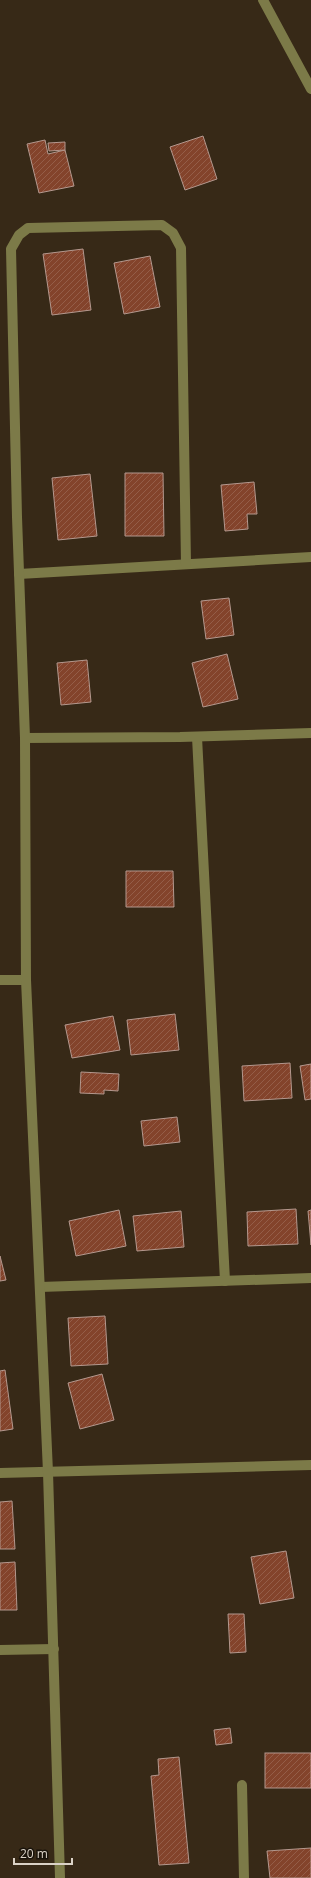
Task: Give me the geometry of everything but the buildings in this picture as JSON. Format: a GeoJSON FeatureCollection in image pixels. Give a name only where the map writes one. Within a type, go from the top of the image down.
{"type":"FeatureCollection","features":[{"type":"Feature","properties":{"kind":"street"},"geometry":{"type":"LineString","coordinates":[[263,0],[311,89]]}},
{"type":"Feature","properties":{"kind":"street"},"geometry":{"type":"LineString","coordinates":[[60,1878],[48,1472],[26,980],[25,738],[19,574],[12,249],[19,235],[28,228],[162,225],[173,232],[181,248],[186,564]]}},
{"type":"Feature","properties":{"kind":"street"},"geometry":{"type":"LineString","coordinates":[[19,574],[311,557]]}},
{"type":"Feature","properties":{"kind":"street"},"geometry":{"type":"LineString","coordinates":[[25,738],[197,737],[311,733]]}},
{"type":"Feature","properties":{"kind":"street"},"geometry":{"type":"LineString","coordinates":[[197,737],[225,1281]]}},
{"type":"Feature","properties":{"kind":"street"},"geometry":{"type":"LineString","coordinates":[[0,980],[26,980]]}},
{"type":"Feature","properties":{"kind":"street"},"geometry":{"type":"LineString","coordinates":[[40,1287],[311,1278]]}},
{"type":"Feature","properties":{"kind":"street"},"geometry":{"type":"LineString","coordinates":[[0,1473],[311,1465]]}},
{"type":"Feature","properties":{"kind":"street"},"geometry":{"type":"LineString","coordinates":[[0,1650],[54,1649]]}},
{"type":"Feature","properties":{"kind":"street"},"geometry":{"type":"LineString","coordinates":[[242,1785],[244,1878]]}}]}
